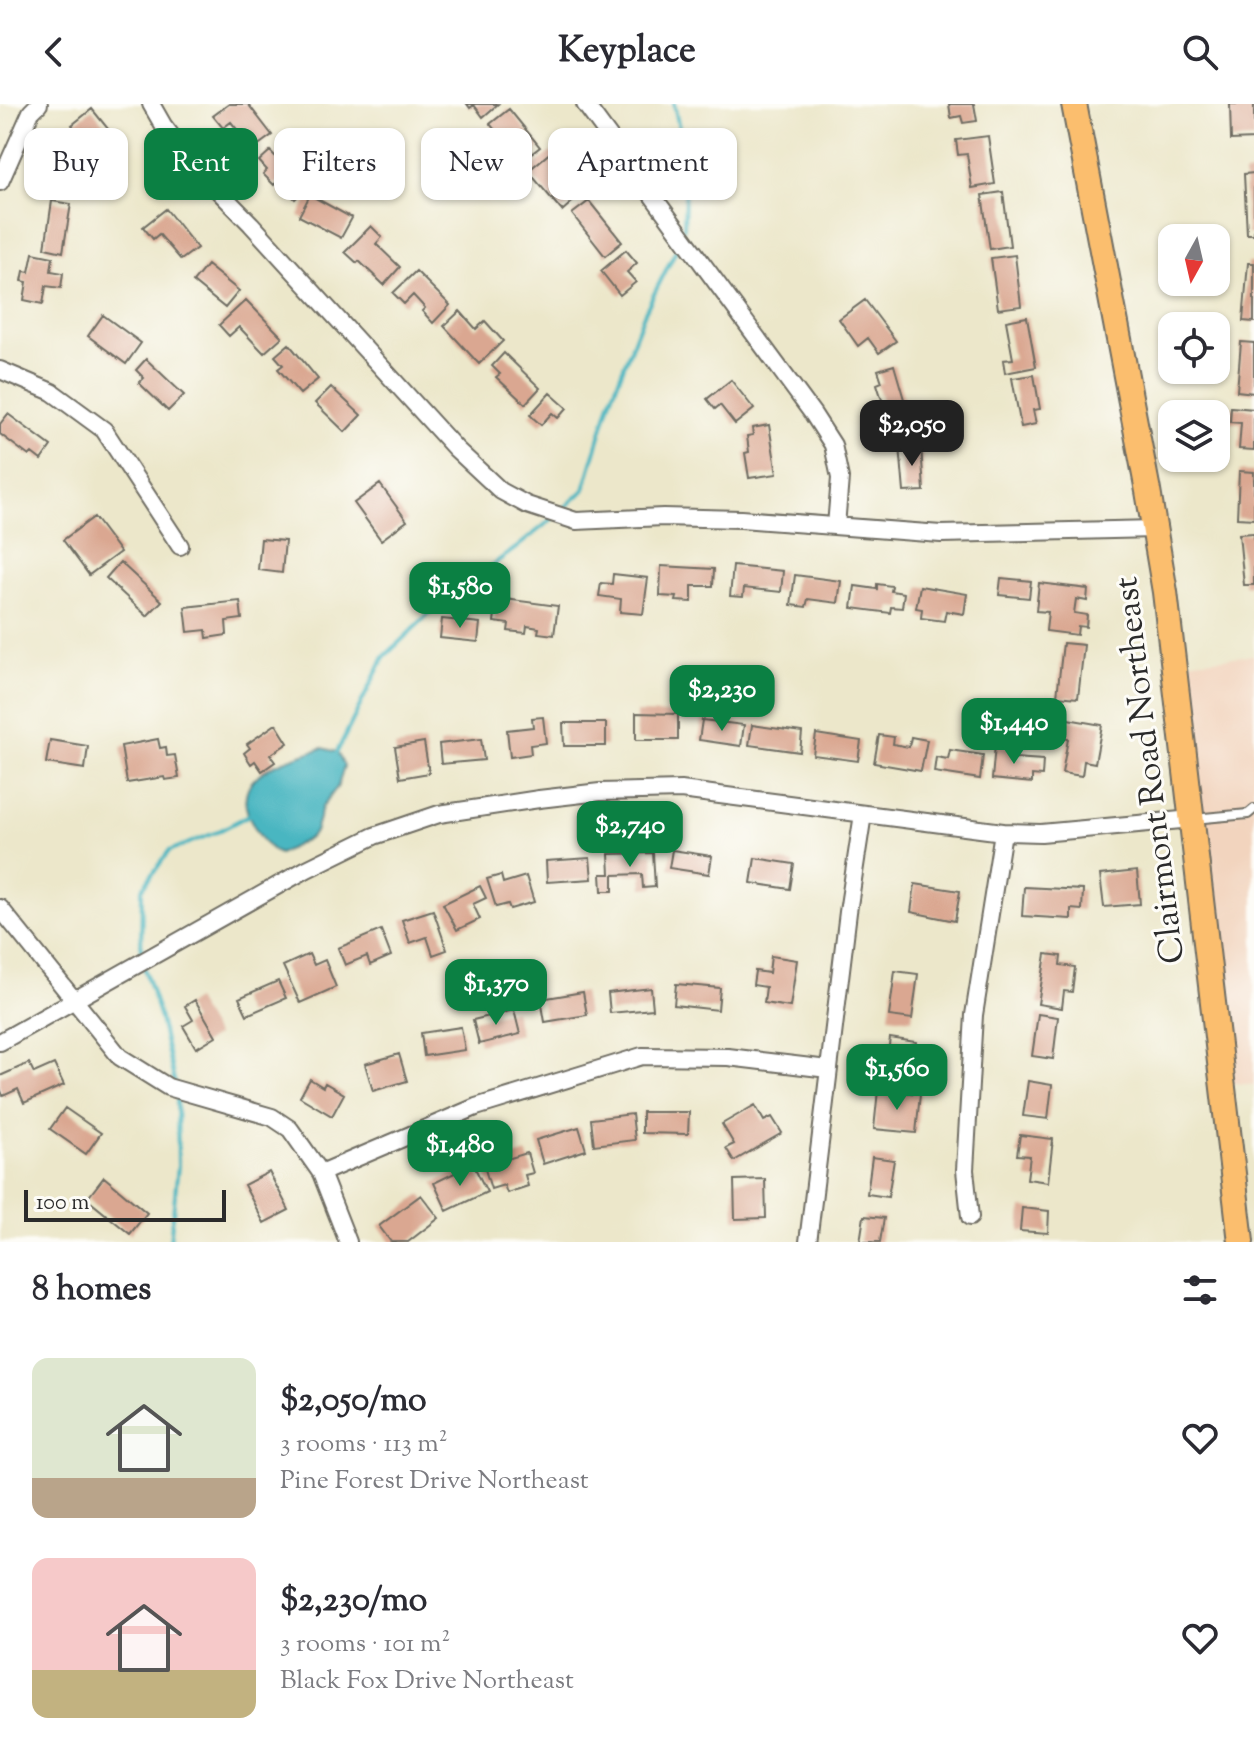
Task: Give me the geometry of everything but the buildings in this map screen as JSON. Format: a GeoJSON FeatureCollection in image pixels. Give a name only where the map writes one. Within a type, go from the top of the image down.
{"type":"FeatureCollection","features":[{"type":"Feature","properties":{"kind":"main road","name":"Clairmont Road Northeast"},"geometry":{"type":"LineString","coordinates":[[1074,104],[1165,592],[1241,1242]]}},
{"type":"Feature","properties":{"kind":"street"},"geometry":{"type":"LineString","coordinates":[[0,182],[31,112],[39,104]]}},
{"type":"Feature","properties":{"kind":"street"},"geometry":{"type":"LineString","coordinates":[[151,104],[195,167],[456,449],[501,491],[527,505],[576,521],[663,517],[741,519],[941,534],[1155,529]]}},
{"type":"Feature","properties":{"kind":"street"},"geometry":{"type":"LineString","coordinates":[[585,104],[833,445],[840,478],[836,526]]}},
{"type":"Feature","properties":{"kind":"street"},"geometry":{"type":"LineString","coordinates":[[0,370],[52,392],[104,430],[180,546]]}},
{"type":"Feature","properties":{"kind":"street"},"geometry":{"type":"LineString","coordinates":[[0,1042],[307,869],[374,836],[439,814],[600,792],[681,790],[1003,832],[1041,833],[1192,819]]}},
{"type":"Feature","properties":{"kind":"street"},"geometry":{"type":"LineString","coordinates":[[808,1242],[863,814]]}},
{"type":"Feature","properties":{"kind":"street"},"geometry":{"type":"LineString","coordinates":[[970,1217],[965,1170],[974,1015],[1003,832]]}},
{"type":"Feature","properties":{"kind":"street"},"geometry":{"type":"LineString","coordinates":[[0,908],[120,1057],[168,1087],[272,1117],[290,1129],[321,1173],[348,1242]]}},
{"type":"Feature","properties":{"kind":"street"},"geometry":{"type":"LineString","coordinates":[[321,1173],[476,1107],[642,1056],[728,1057],[828,1069]]}},
{"type":"Feature","properties":{"kind":"lane"},"geometry":{"type":"LineString","coordinates":[[1192,819],[1252,815]]}},
{"type":"Feature","properties":{"kind":"shaded area"},"geometry":{"type":"Polygon","coordinates":[[[1254,655],[1254,1085],[1218,1081],[1174,663],[1254,655]]]}},
{"type":"Feature","properties":{"kind":"water"},"geometry":{"type":"Polygon","coordinates":[[[323,748],[337,752],[344,766],[338,786],[322,807],[315,832],[279,854],[268,846],[254,826],[246,808],[246,794],[252,782],[276,764],[323,748]]]}},
{"type":"Feature","properties":{"kind":"waterway"},"geometry":{"type":"LineString","coordinates":[[674,104],[686,161],[684,228]]}},
{"type":"Feature","properties":{"kind":"waterway"},"geometry":{"type":"LineString","coordinates":[[561,511],[584,490],[610,402],[644,314],[681,240]]}},
{"type":"Feature","properties":{"kind":"waterway"},"geometry":{"type":"LineString","coordinates":[[337,752],[384,657],[442,601],[552,519]]}},
{"type":"Feature","properties":{"kind":"waterway"},"geometry":{"type":"LineString","coordinates":[[141,956],[142,889],[169,851],[249,815]]}},
{"type":"Feature","properties":{"kind":"waterway"},"geometry":{"type":"LineString","coordinates":[[143,965],[159,1015],[175,1084]]}},
{"type":"Feature","properties":{"kind":"waterway"},"geometry":{"type":"LineString","coordinates":[[170,1242],[178,1166],[177,1096]]}}]}
